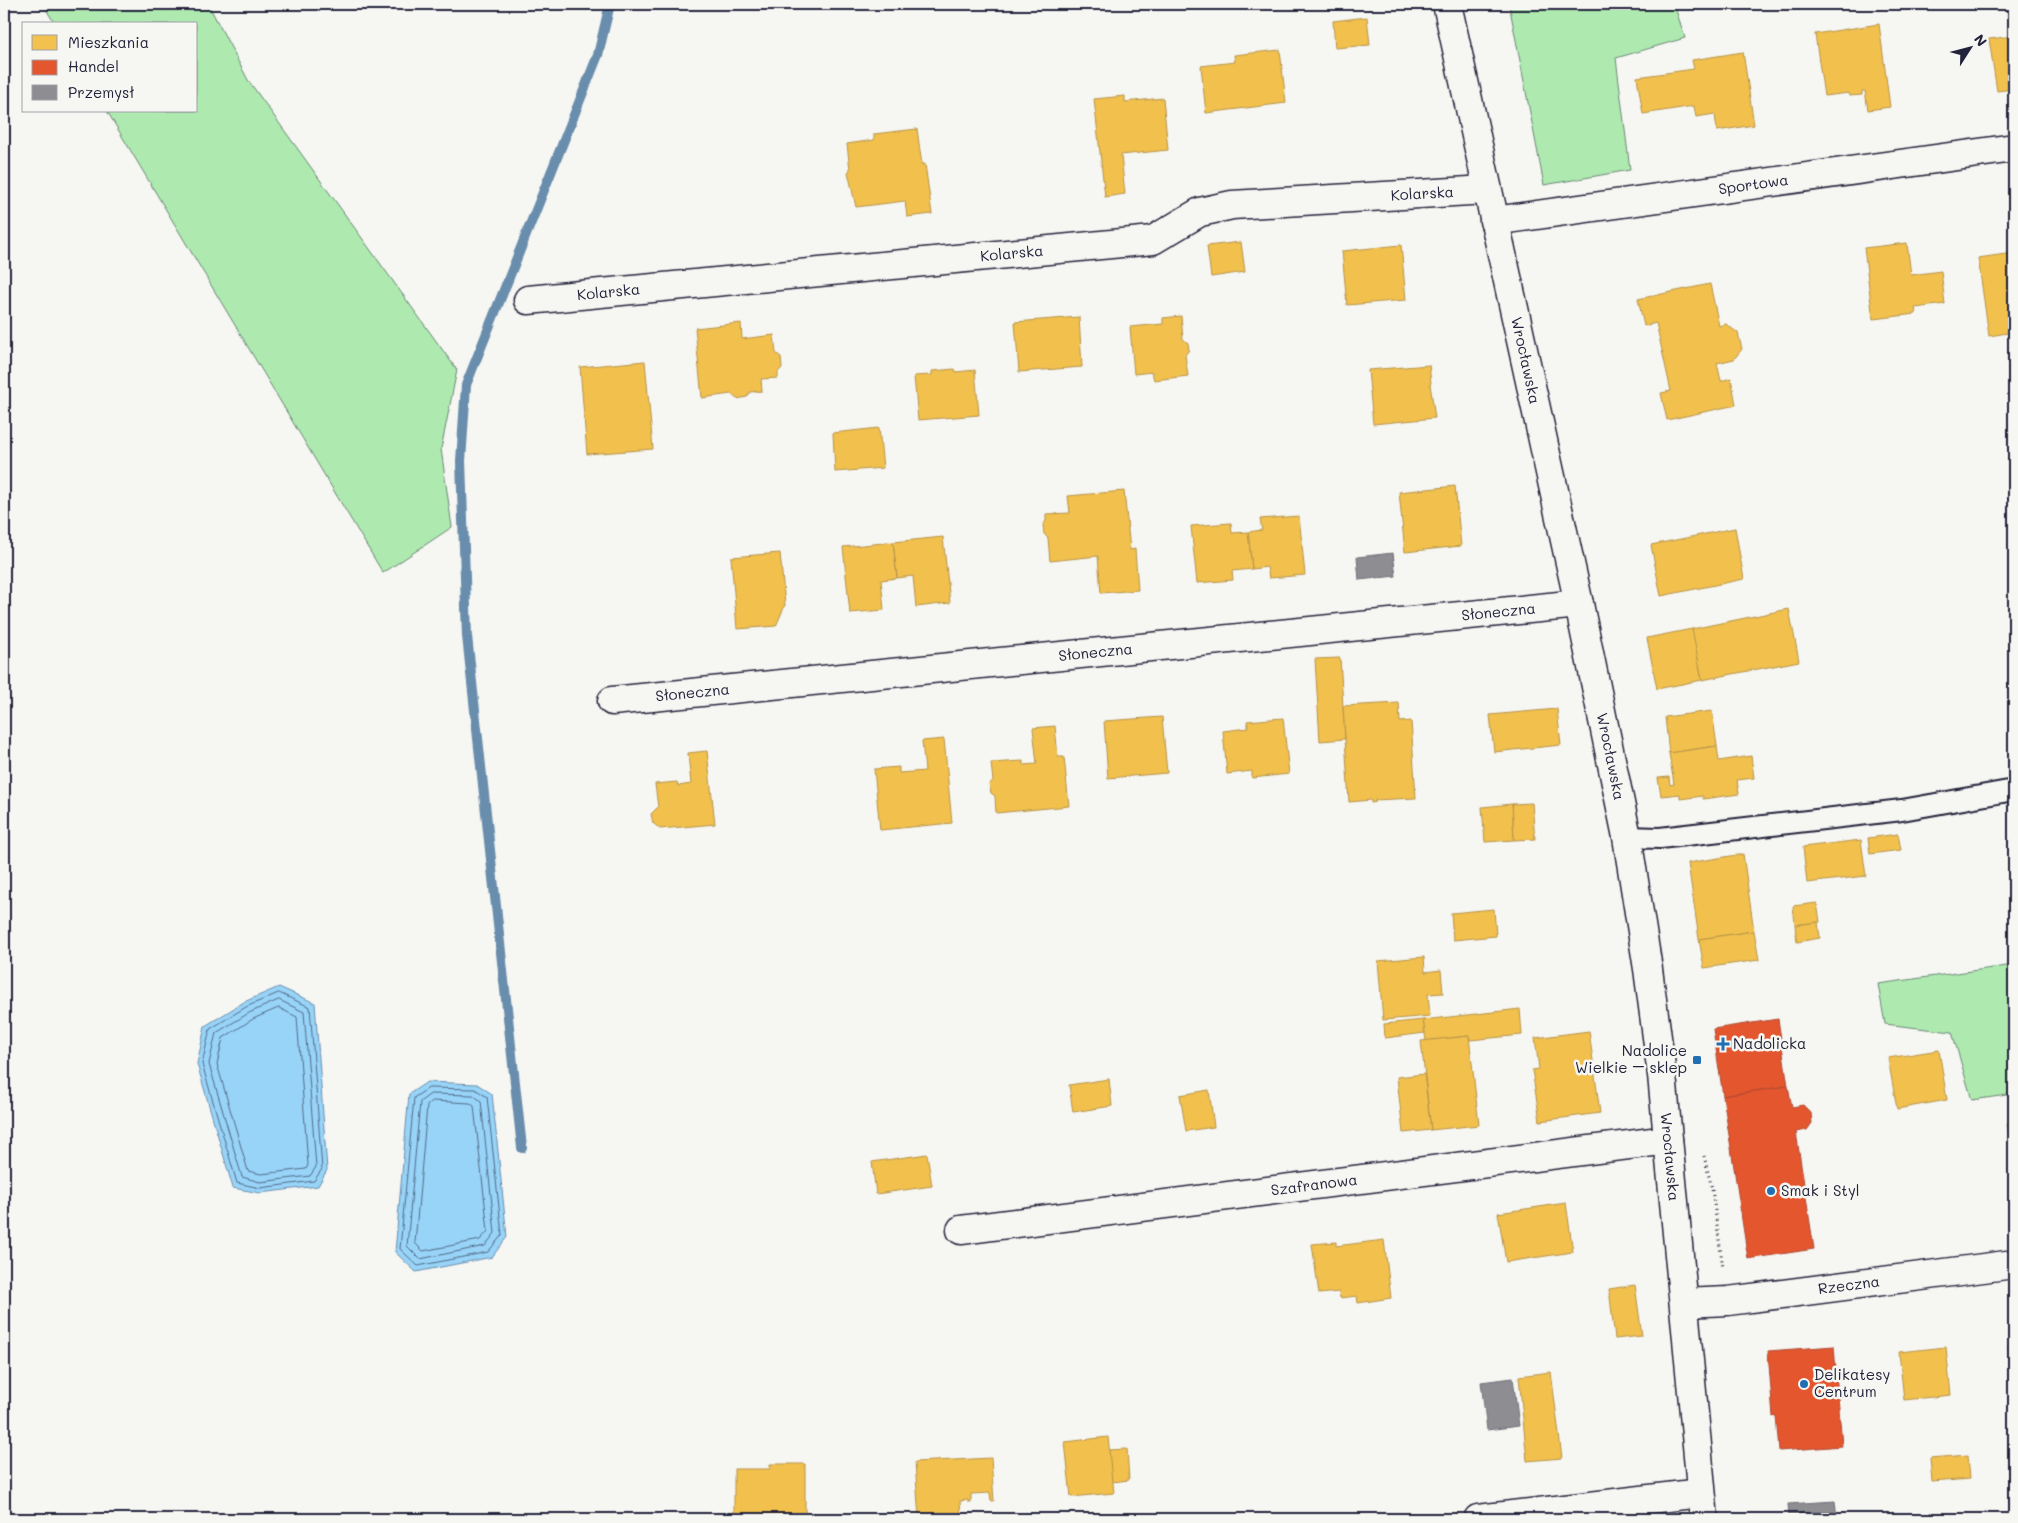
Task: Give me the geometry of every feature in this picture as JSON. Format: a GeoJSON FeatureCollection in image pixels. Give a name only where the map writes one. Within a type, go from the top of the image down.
{"type":"FeatureCollection","features":[{"type":"Feature","properties":{"kind":"street","name":"Wrocławska"},"geometry":{"type":"LineString","coordinates":[[1447,4],[1580,604],[1627,837],[1648,969],[1662,1075],[1703,1506]]}},
{"type":"Feature","properties":{"kind":"street","name":"Sportowa"},"geometry":{"type":"LineString","coordinates":[[1494,221],[2014,148]]}},
{"type":"Feature","properties":{"kind":"street","name":"Kolarska"},"geometry":{"type":"LineString","coordinates":[[528,300],[1153,240],[1200,212],[1232,206],[1487,190]]}},
{"type":"Feature","properties":{"kind":"street","name":"Słoneczna"},"geometry":{"type":"LineString","coordinates":[[612,701],[1580,604]]}},
{"type":"Feature","properties":{"kind":"street","name":"Szafranowa"},"geometry":{"type":"LineString","coordinates":[[961,1230],[1668,1140]]}},
{"type":"Feature","properties":{"kind":"street","name":"Rzeczna"},"geometry":{"type":"LineString","coordinates":[[1684,1303],[1728,1301],[2014,1264]]}},
{"type":"Feature","properties":{"kind":"street"},"geometry":{"type":"LineString","coordinates":[[1478,1519],[1703,1506]]}},
{"type":"Feature","properties":{"kind":"lane"},"geometry":{"type":"LineString","coordinates":[[1627,837],[1660,838],[1902,810],[2014,790]]}},
{"type":"Feature","properties":{"kind":"path"},"geometry":{"type":"LineString","coordinates":[[1704,1156],[1712,1189],[1724,1276]]}},
{"type":"Feature","properties":{"kind":"green space"},"geometry":{"type":"Polygon","coordinates":[[[47,4],[208,4],[248,80],[457,370],[441,449],[452,527],[383,573],[108,112],[198,112],[198,22],[54,22],[44,6],[47,4]]]}},
{"type":"Feature","properties":{"kind":"green space"},"geometry":{"type":"Polygon","coordinates":[[[1509,4],[1674,4],[1685,38],[1616,58],[1630,170],[1544,185],[1509,4]]]}},
{"type":"Feature","properties":{"kind":"green space"},"geometry":{"type":"Polygon","coordinates":[[[2014,965],[2014,1094],[1972,1100],[1952,1032],[1885,1024],[1878,984],[2014,965]]]}},
{"type":"Feature","properties":{"kind":"water"},"geometry":{"type":"Polygon","coordinates":[[[279,987],[315,1003],[327,1170],[318,1186],[260,1193],[233,1188],[197,1064],[205,1026],[244,1002],[279,987]]]}},
{"type":"Feature","properties":{"kind":"water"},"geometry":{"type":"Polygon","coordinates":[[[427,1082],[477,1084],[492,1094],[507,1237],[492,1257],[416,1272],[395,1252],[409,1094],[427,1082]]]}},
{"type":"Feature","properties":{"kind":"building: Mieszkania"},"geometry":{"type":"Polygon","coordinates":[[[1367,17],[1370,45],[1335,48],[1333,21],[1367,17]]]}},
{"type":"Feature","properties":{"kind":"building: Mieszkania"},"geometry":{"type":"Polygon","coordinates":[[[1879,24],[1890,107],[1868,110],[1865,91],[1862,91],[1862,95],[1850,96],[1849,93],[1824,96],[1815,34],[1879,24]]]}},
{"type":"Feature","properties":{"kind":"building: Mieszkania"},"geometry":{"type":"Polygon","coordinates":[[[2014,36],[2014,89],[1997,91],[1989,39],[2014,36]]]}},
{"type":"Feature","properties":{"kind":"building: Mieszkania"},"geometry":{"type":"Polygon","coordinates":[[[1280,50],[1286,103],[1206,113],[1201,66],[1235,62],[1234,55],[1280,50]]]}},
{"type":"Feature","properties":{"kind":"building: Mieszkania"},"geometry":{"type":"Polygon","coordinates":[[[1743,52],[1754,125],[1717,131],[1715,114],[1696,117],[1694,106],[1643,114],[1637,77],[1694,69],[1692,60],[1743,52]]]}},
{"type":"Feature","properties":{"kind":"building: Mieszkania"},"geometry":{"type":"Polygon","coordinates":[[[1125,96],[1125,102],[1163,98],[1168,150],[1121,155],[1125,194],[1105,197],[1094,99],[1125,96]]]}},
{"type":"Feature","properties":{"kind":"building: Mieszkania"},"geometry":{"type":"Polygon","coordinates":[[[917,129],[922,165],[925,164],[932,214],[907,217],[905,201],[856,207],[848,172],[850,170],[847,144],[874,140],[874,134],[917,129]]]}},
{"type":"Feature","properties":{"kind":"building: Mieszkania"},"geometry":{"type":"Polygon","coordinates":[[[1241,242],[1245,272],[1211,277],[1207,246],[1241,242]]]}},
{"type":"Feature","properties":{"kind":"building: Mieszkania"},"geometry":{"type":"Polygon","coordinates":[[[1907,243],[1911,275],[1941,271],[1945,304],[1915,308],[1916,314],[1873,319],[1864,248],[1907,243]]]}},
{"type":"Feature","properties":{"kind":"building: Mieszkania"},"geometry":{"type":"Polygon","coordinates":[[[1401,245],[1406,300],[1347,305],[1342,251],[1401,245]]]}},
{"type":"Feature","properties":{"kind":"building: Mieszkania"},"geometry":{"type":"Polygon","coordinates":[[[2013,253],[2014,332],[1989,336],[1978,258],[2013,253]]]}},
{"type":"Feature","properties":{"kind":"building: Mieszkania"},"geometry":{"type":"Polygon","coordinates":[[[1710,284],[1719,326],[1726,324],[1738,333],[1742,349],[1734,359],[1717,363],[1721,381],[1731,378],[1736,405],[1667,420],[1661,393],[1671,391],[1656,323],[1644,326],[1638,299],[1710,284]]]}},
{"type":"Feature","properties":{"kind":"building: Mieszkania"},"geometry":{"type":"Polygon","coordinates":[[[1181,316],[1183,339],[1188,343],[1189,350],[1185,355],[1188,376],[1154,380],[1152,372],[1134,374],[1130,327],[1163,324],[1163,318],[1181,316]]]}},
{"type":"Feature","properties":{"kind":"building: Mieszkania"},"geometry":{"type":"Polygon","coordinates":[[[1079,317],[1082,367],[1019,372],[1015,322],[1079,317]]]}},
{"type":"Feature","properties":{"kind":"building: Mieszkania"},"geometry":{"type":"Polygon","coordinates":[[[741,323],[742,339],[774,335],[776,353],[781,357],[782,368],[778,372],[778,378],[761,379],[762,391],[750,392],[747,397],[737,399],[731,394],[702,398],[695,328],[741,323]]]}},
{"type":"Feature","properties":{"kind":"building: Mieszkania"},"geometry":{"type":"Polygon","coordinates":[[[645,361],[653,449],[587,454],[580,367],[645,361]]]}},
{"type":"Feature","properties":{"kind":"building: Mieszkania"},"geometry":{"type":"Polygon","coordinates":[[[1429,365],[1435,418],[1373,424],[1368,370],[1429,365]]]}},
{"type":"Feature","properties":{"kind":"building: Mieszkania"},"geometry":{"type":"Polygon","coordinates":[[[955,369],[956,372],[975,370],[979,415],[918,420],[914,376],[932,375],[932,371],[955,369]]]}},
{"type":"Feature","properties":{"kind":"building: Mieszkania"},"geometry":{"type":"Polygon","coordinates":[[[879,428],[883,468],[835,472],[833,433],[879,428]]]}},
{"type":"Feature","properties":{"kind":"building: Mieszkania"},"geometry":{"type":"Polygon","coordinates":[[[1455,486],[1461,546],[1405,552],[1399,492],[1455,486]]]}},
{"type":"Feature","properties":{"kind":"building: Mieszkania"},"geometry":{"type":"Polygon","coordinates":[[[1124,491],[1130,550],[1135,549],[1138,590],[1101,593],[1098,556],[1050,561],[1048,538],[1044,534],[1043,525],[1046,521],[1046,514],[1070,513],[1068,496],[1124,491]]]}},
{"type":"Feature","properties":{"kind":"building: Mieszkania"},"geometry":{"type":"Polygon","coordinates":[[[1299,516],[1305,575],[1269,578],[1267,567],[1252,569],[1248,532],[1262,530],[1260,519],[1299,516]]]}},
{"type":"Feature","properties":{"kind":"building: Mieszkania"},"geometry":{"type":"Polygon","coordinates":[[[1231,523],[1232,533],[1248,532],[1252,569],[1232,571],[1233,580],[1197,583],[1191,526],[1231,523]]]}},
{"type":"Feature","properties":{"kind":"building: Mieszkania"},"geometry":{"type":"Polygon","coordinates":[[[1735,528],[1744,579],[1661,596],[1651,545],[1735,528]]]}},
{"type":"Feature","properties":{"kind":"building: Mieszkania"},"geometry":{"type":"Polygon","coordinates":[[[943,537],[950,603],[916,607],[913,576],[897,578],[893,542],[943,537]]]}},
{"type":"Feature","properties":{"kind":"building: Mieszkania"},"geometry":{"type":"Polygon","coordinates":[[[893,542],[897,578],[881,580],[884,610],[850,613],[843,547],[893,542]]]}},
{"type":"Feature","properties":{"kind":"building: Mieszkania"},"geometry":{"type":"Polygon","coordinates":[[[780,553],[785,605],[776,626],[737,629],[731,557],[780,553]]]}},
{"type":"Feature","properties":{"kind":"building: Mieszkania"},"geometry":{"type":"Polygon","coordinates":[[[1789,609],[1799,661],[1702,680],[1692,629],[1789,609]]]}},
{"type":"Feature","properties":{"kind":"building: Mieszkania"},"geometry":{"type":"Polygon","coordinates":[[[1692,629],[1702,680],[1657,689],[1647,638],[1692,629]]]}},
{"type":"Feature","properties":{"kind":"building: Mieszkania"},"geometry":{"type":"Polygon","coordinates":[[[1340,658],[1345,739],[1320,741],[1315,659],[1340,658]]]}},
{"type":"Feature","properties":{"kind":"building: Mieszkania"},"geometry":{"type":"Polygon","coordinates":[[[1399,703],[1400,722],[1411,721],[1416,798],[1375,800],[1376,802],[1371,803],[1371,800],[1349,802],[1343,706],[1399,703]]]}},
{"type":"Feature","properties":{"kind":"building: Mieszkania"},"geometry":{"type":"Polygon","coordinates":[[[1557,709],[1561,745],[1494,752],[1490,715],[1557,709]]]}},
{"type":"Feature","properties":{"kind":"building: Mieszkania"},"geometry":{"type":"Polygon","coordinates":[[[1712,711],[1717,746],[1669,753],[1665,717],[1712,711]]]}},
{"type":"Feature","properties":{"kind":"building: Mieszkania"},"geometry":{"type":"Polygon","coordinates":[[[1162,717],[1167,773],[1108,778],[1104,721],[1162,717]]]}},
{"type":"Feature","properties":{"kind":"building: Mieszkania"},"geometry":{"type":"Polygon","coordinates":[[[1283,718],[1289,774],[1252,778],[1252,771],[1227,774],[1223,731],[1248,728],[1247,721],[1283,718]]]}},
{"type":"Feature","properties":{"kind":"building: Mieszkania"},"geometry":{"type":"Polygon","coordinates":[[[1055,726],[1058,757],[1064,757],[1069,806],[996,813],[995,796],[991,793],[989,784],[993,781],[991,763],[1023,761],[1023,765],[1037,764],[1033,728],[1055,726]]]}},
{"type":"Feature","properties":{"kind":"building: Mieszkania"},"geometry":{"type":"Polygon","coordinates":[[[944,739],[952,823],[880,830],[874,769],[899,767],[899,773],[925,771],[922,741],[944,739]]]}},
{"type":"Feature","properties":{"kind":"building: Mieszkania"},"geometry":{"type":"Polygon","coordinates":[[[1717,746],[1719,761],[1751,756],[1754,778],[1737,780],[1739,794],[1703,799],[1703,796],[1680,799],[1680,794],[1661,796],[1658,778],[1669,777],[1670,785],[1674,784],[1669,753],[1717,746]]]}},
{"type":"Feature","properties":{"kind":"building: Mieszkania"},"geometry":{"type":"Polygon","coordinates":[[[707,751],[715,824],[660,829],[653,823],[651,814],[658,807],[655,784],[677,782],[678,786],[691,784],[688,753],[707,751]]]}},
{"type":"Feature","properties":{"kind":"building: Mieszkania"},"geometry":{"type":"Polygon","coordinates":[[[1532,803],[1535,839],[1514,840],[1512,804],[1532,803]]]}},
{"type":"Feature","properties":{"kind":"building: Mieszkania"},"geometry":{"type":"Polygon","coordinates":[[[1512,804],[1514,840],[1485,842],[1482,807],[1512,804]]]}},
{"type":"Feature","properties":{"kind":"building: Mieszkania"},"geometry":{"type":"Polygon","coordinates":[[[1898,834],[1901,850],[1870,854],[1868,838],[1898,834]]]}},
{"type":"Feature","properties":{"kind":"building: Mieszkania"},"geometry":{"type":"Polygon","coordinates":[[[1861,840],[1866,876],[1807,883],[1803,847],[1861,840]]]}},
{"type":"Feature","properties":{"kind":"building: Mieszkania"},"geometry":{"type":"Polygon","coordinates":[[[1743,854],[1754,931],[1699,939],[1688,863],[1743,854]]]}},
{"type":"Feature","properties":{"kind":"building: Mieszkania"},"geometry":{"type":"Polygon","coordinates":[[[1817,903],[1820,922],[1795,925],[1793,906],[1817,903]]]}},
{"type":"Feature","properties":{"kind":"building: Mieszkania"},"geometry":{"type":"Polygon","coordinates":[[[1494,909],[1496,936],[1453,940],[1451,913],[1494,909]]]}},
{"type":"Feature","properties":{"kind":"building: Mieszkania"},"geometry":{"type":"Polygon","coordinates":[[[1818,922],[1820,938],[1797,942],[1795,925],[1818,922]]]}},
{"type":"Feature","properties":{"kind":"building: Mieszkania"},"geometry":{"type":"Polygon","coordinates":[[[1754,931],[1759,960],[1704,968],[1699,939],[1754,931]]]}},
{"type":"Feature","properties":{"kind":"building: Mieszkania"},"geometry":{"type":"Polygon","coordinates":[[[1424,957],[1425,972],[1441,970],[1443,993],[1428,994],[1430,1016],[1383,1020],[1378,961],[1424,957]]]}},
{"type":"Feature","properties":{"kind":"building: Mieszkania"},"geometry":{"type":"Polygon","coordinates":[[[1520,1009],[1522,1035],[1470,1040],[1469,1036],[1426,1041],[1423,1020],[1520,1009]]]}},
{"type":"Feature","properties":{"kind":"building: Mieszkania"},"geometry":{"type":"Polygon","coordinates":[[[1423,1020],[1425,1033],[1385,1038],[1384,1024],[1423,1020]]]}},
{"type":"Feature","properties":{"kind":"building: Mieszkania"},"geometry":{"type":"Polygon","coordinates":[[[1589,1031],[1600,1113],[1540,1121],[1532,1070],[1539,1069],[1535,1038],[1589,1031]]]}},
{"type":"Feature","properties":{"kind":"building: Mieszkania"},"geometry":{"type":"Polygon","coordinates":[[[1469,1036],[1479,1125],[1431,1130],[1421,1041],[1469,1036]]]}},
{"type":"Feature","properties":{"kind":"building: Mieszkania"},"geometry":{"type":"Polygon","coordinates":[[[1939,1050],[1947,1100],[1897,1109],[1888,1058],[1939,1050]]]}},
{"type":"Feature","properties":{"kind":"building: Mieszkania"},"geometry":{"type":"Polygon","coordinates":[[[1424,1074],[1431,1130],[1403,1133],[1397,1077],[1424,1074]]]}},
{"type":"Feature","properties":{"kind":"building: Mieszkania"},"geometry":{"type":"Polygon","coordinates":[[[1109,1079],[1112,1106],[1073,1112],[1069,1085],[1109,1079]]]}},
{"type":"Feature","properties":{"kind":"building: Mieszkania"},"geometry":{"type":"Polygon","coordinates":[[[1209,1090],[1214,1127],[1186,1131],[1180,1095],[1209,1090]]]}},
{"type":"Feature","properties":{"kind":"building: Mieszkania"},"geometry":{"type":"Polygon","coordinates":[[[2014,1122],[2014,1159],[2007,1123],[2014,1122]]]}},
{"type":"Feature","properties":{"kind":"building: Mieszkania"},"geometry":{"type":"Polygon","coordinates":[[[927,1154],[932,1186],[876,1194],[872,1162],[927,1154]]]}},
{"type":"Feature","properties":{"kind":"building: Mieszkania"},"geometry":{"type":"Polygon","coordinates":[[[1566,1203],[1573,1252],[1506,1262],[1498,1213],[1566,1203]]]}},
{"type":"Feature","properties":{"kind":"building: Mieszkania"},"geometry":{"type":"Polygon","coordinates":[[[1384,1240],[1391,1298],[1358,1303],[1357,1296],[1340,1298],[1339,1292],[1319,1294],[1312,1244],[1336,1242],[1336,1246],[1384,1240]]]}},
{"type":"Feature","properties":{"kind":"building: Mieszkania"},"geometry":{"type":"Polygon","coordinates":[[[1635,1285],[1642,1336],[1615,1339],[1609,1289],[1635,1285]]]}},
{"type":"Feature","properties":{"kind":"building: Mieszkania"},"geometry":{"type":"Polygon","coordinates":[[[2014,1344],[2014,1392],[2012,1393],[2008,1345],[2014,1344]]]}},
{"type":"Feature","properties":{"kind":"building: Mieszkania"},"geometry":{"type":"Polygon","coordinates":[[[1946,1347],[1951,1395],[1904,1400],[1899,1352],[1946,1347]]]}},
{"type":"Feature","properties":{"kind":"building: Mieszkania"},"geometry":{"type":"Polygon","coordinates":[[[1551,1372],[1562,1458],[1527,1461],[1519,1376],[1551,1372]]]}},
{"type":"Feature","properties":{"kind":"building: Mieszkania"},"geometry":{"type":"Polygon","coordinates":[[[1108,1437],[1114,1493],[1071,1497],[1065,1442],[1108,1437]]]}},
{"type":"Feature","properties":{"kind":"building: Mieszkania"},"geometry":{"type":"Polygon","coordinates":[[[1127,1449],[1129,1480],[1112,1482],[1109,1450],[1127,1449]]]}},
{"type":"Feature","properties":{"kind":"building: Mieszkania"},"geometry":{"type":"Polygon","coordinates":[[[1968,1455],[1970,1479],[1932,1482],[1930,1458],[1968,1455]]]}},
{"type":"Feature","properties":{"kind":"building: Mieszkania"},"geometry":{"type":"Polygon","coordinates":[[[991,1458],[994,1501],[991,1501],[990,1493],[971,1494],[971,1502],[968,1502],[968,1500],[960,1501],[961,1519],[919,1519],[915,1462],[991,1458]]]}},
{"type":"Feature","properties":{"kind":"building: Mieszkania"},"geometry":{"type":"Polygon","coordinates":[[[770,1464],[805,1464],[805,1519],[734,1517],[734,1469],[770,1469],[770,1464]]]}},
{"type":"Feature","properties":{"kind":"building: Mieszkania"},"geometry":{"type":"Polygon","coordinates":[[[1633,1514],[1634,1519],[1605,1519],[1605,1517],[1633,1514]]]}},
{"type":"Feature","properties":{"kind":"building: Handel"},"geometry":{"type":"Polygon","coordinates":[[[1778,1019],[1788,1086],[1723,1096],[1713,1029],[1778,1019]]]}},
{"type":"Feature","properties":{"kind":"building: Handel","name":"Smak i Styl"},"geometry":{"type":"Polygon","coordinates":[[[1788,1086],[1792,1107],[1803,1105],[1811,1113],[1812,1123],[1807,1130],[1796,1132],[1814,1249],[1748,1259],[1723,1096],[1788,1086]]]}},
{"type":"Feature","properties":{"kind":"building: Handel","name":"Delikatesy Centrum"},"geometry":{"type":"Polygon","coordinates":[[[1834,1346],[1842,1446],[1779,1451],[1776,1416],[1773,1417],[1768,1351],[1834,1346]]]}},
{"type":"Feature","properties":{"kind":"building: Przemysł"},"geometry":{"type":"Polygon","coordinates":[[[1393,553],[1396,576],[1359,580],[1357,557],[1393,553]]]}},
{"type":"Feature","properties":{"kind":"building: Przemysł"},"geometry":{"type":"Polygon","coordinates":[[[1513,1378],[1519,1426],[1487,1430],[1481,1382],[1513,1378]]]}},
{"type":"Feature","properties":{"kind":"building: Przemysł"},"geometry":{"type":"Polygon","coordinates":[[[1835,1501],[1837,1519],[1789,1519],[1788,1504],[1835,1501]]]}},
{"type":"Feature","properties":{"kind":"waterway"},"geometry":{"type":"LineString","coordinates":[[522,1148],[467,636],[461,461],[466,385],[598,55],[610,4]]}},
{"type":"Feature","properties":{"kind":"place","name":"Nadolicka"},"geometry":{"type":"Point","coordinates":[1723,1044]}},
{"type":"Feature","properties":{"kind":"place","name":"Nadolice Wielkie – sklep"},"geometry":{"type":"Point","coordinates":[1697,1060]}},
{"type":"Feature","properties":{"kind":"place","name":"Smak i Styl"},"geometry":{"type":"Point","coordinates":[1771,1191]}},
{"type":"Feature","properties":{"kind":"place","name":"Delikatesy Centrum"},"geometry":{"type":"Point","coordinates":[1804,1384]}}]}
